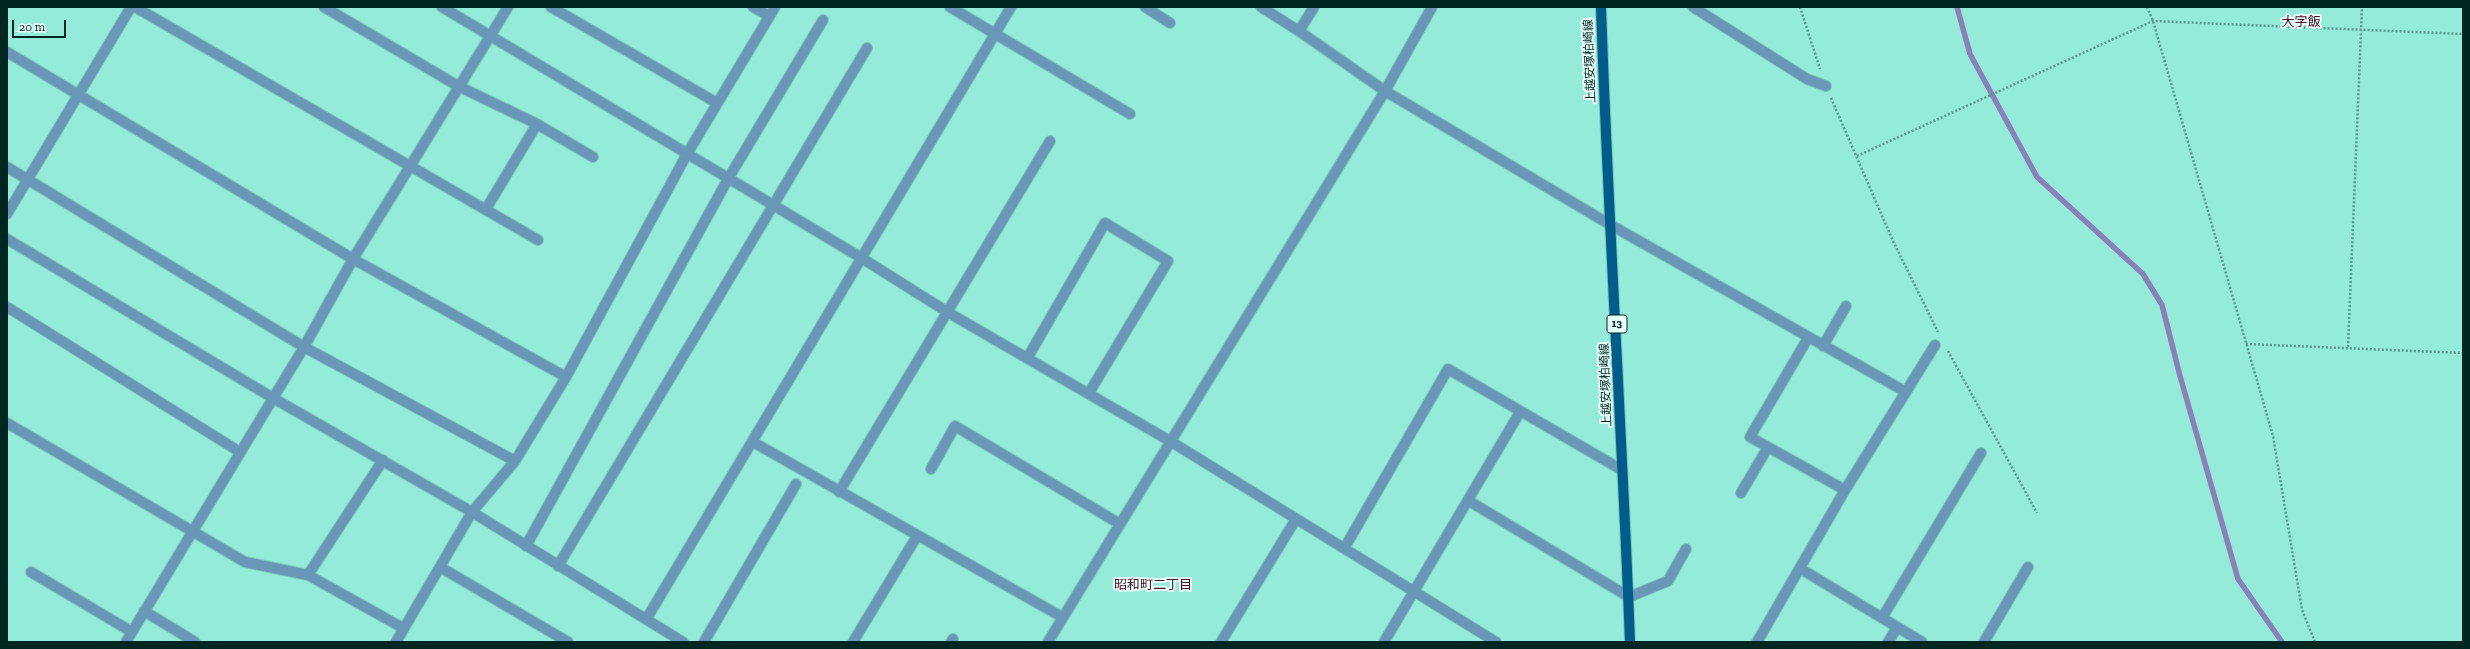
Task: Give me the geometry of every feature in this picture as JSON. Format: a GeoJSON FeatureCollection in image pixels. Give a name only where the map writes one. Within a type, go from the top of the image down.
{"type":"FeatureCollection","features":[{"type":"Feature","properties":{"kind":"main road","name":"上越安塚柏崎線"},"geometry":{"type":"LineString","coordinates":[[1601,7],[1609,224],[1616,313],[1630,642]]}},
{"type":"Feature","properties":{"kind":"street"},"geometry":{"type":"LineString","coordinates":[[7,214],[131,7]]}},
{"type":"Feature","properties":{"kind":"street"},"geometry":{"type":"LineString","coordinates":[[135,7],[409,167],[486,209],[538,240]]}},
{"type":"Feature","properties":{"kind":"street"},"geometry":{"type":"LineString","coordinates":[[324,7],[458,86],[537,124],[593,157]]}},
{"type":"Feature","properties":{"kind":"street"},"geometry":{"type":"LineString","coordinates":[[442,7],[860,257],[949,313],[1028,357],[1170,441],[1414,590],[1496,642]]}},
{"type":"Feature","properties":{"kind":"street"},"geometry":{"type":"LineString","coordinates":[[126,642],[304,346],[353,259],[508,7]]}},
{"type":"Feature","properties":{"kind":"street"},"geometry":{"type":"LineString","coordinates":[[551,7],[717,103]]}},
{"type":"Feature","properties":{"kind":"street"},"geometry":{"type":"LineString","coordinates":[[396,642],[472,512],[515,462],[566,377],[687,154],[772,12],[753,7]]}},
{"type":"Feature","properties":{"kind":"street"},"geometry":{"type":"LineString","coordinates":[[950,7],[1130,114]]}},
{"type":"Feature","properties":{"kind":"street"},"geometry":{"type":"LineString","coordinates":[[647,618],[753,442],[860,257],[1011,7]]}},
{"type":"Feature","properties":{"kind":"street"},"geometry":{"type":"LineString","coordinates":[[1145,7],[1170,23]]}},
{"type":"Feature","properties":{"kind":"street"},"geometry":{"type":"LineString","coordinates":[[1261,7],[1299,31],[1385,91],[1609,224],[1808,338],[1906,392]]}},
{"type":"Feature","properties":{"kind":"street"},"geometry":{"type":"LineString","coordinates":[[1299,31],[1314,7]]}},
{"type":"Feature","properties":{"kind":"street"},"geometry":{"type":"LineString","coordinates":[[1048,642],[1385,91],[1432,7]]}},
{"type":"Feature","properties":{"kind":"street"},"geometry":{"type":"LineString","coordinates":[[1693,7],[1807,80],[1826,86]]}},
{"type":"Feature","properties":{"kind":"street"},"geometry":{"type":"LineString","coordinates":[[526,546],[728,179],[823,20]]}},
{"type":"Feature","properties":{"kind":"street"},"geometry":{"type":"LineString","coordinates":[[558,566],[867,48]]}},
{"type":"Feature","properties":{"kind":"street"},"geometry":{"type":"LineString","coordinates":[[7,52],[353,259],[566,377]]}},
{"type":"Feature","properties":{"kind":"street"},"geometry":{"type":"LineString","coordinates":[[486,209],[537,124]]}},
{"type":"Feature","properties":{"kind":"street"},"geometry":{"type":"LineString","coordinates":[[840,492],[949,313],[1050,141]]}},
{"type":"Feature","properties":{"kind":"street"},"geometry":{"type":"LineString","coordinates":[[7,167],[304,346],[515,462]]}},
{"type":"Feature","properties":{"kind":"street"},"geometry":{"type":"LineString","coordinates":[[1028,357],[1105,222],[1168,261],[1089,393]]}},
{"type":"Feature","properties":{"kind":"street"},"geometry":{"type":"LineString","coordinates":[[7,239],[273,398],[472,512],[558,566],[647,618],[679,640]]}},
{"type":"Feature","properties":{"kind":"street"},"geometry":{"type":"LineString","coordinates":[[1823,346],[1846,306]]}},
{"type":"Feature","properties":{"kind":"street"},"geometry":{"type":"LineString","coordinates":[[7,307],[240,452]]}},
{"type":"Feature","properties":{"kind":"street"},"geometry":{"type":"LineString","coordinates":[[1808,338],[1750,437],[1845,490]]}},
{"type":"Feature","properties":{"kind":"street"},"geometry":{"type":"LineString","coordinates":[[1757,642],[1801,569],[1845,490],[1935,345]]}},
{"type":"Feature","properties":{"kind":"street"},"geometry":{"type":"LineString","coordinates":[[1345,548],[1448,369],[1622,470]]}},
{"type":"Feature","properties":{"kind":"street"},"geometry":{"type":"LineString","coordinates":[[1384,642],[1469,501],[1520,412]]}},
{"type":"Feature","properties":{"kind":"street"},"geometry":{"type":"LineString","coordinates":[[7,424],[245,562],[308,575],[403,628]]}},
{"type":"Feature","properties":{"kind":"street"},"geometry":{"type":"LineString","coordinates":[[931,469],[955,426],[1120,524]]}},
{"type":"Feature","properties":{"kind":"street"},"geometry":{"type":"LineString","coordinates":[[753,442],[1062,618]]}},
{"type":"Feature","properties":{"kind":"street"},"geometry":{"type":"LineString","coordinates":[[1741,493],[1768,447]]}},
{"type":"Feature","properties":{"kind":"street"},"geometry":{"type":"LineString","coordinates":[[1882,618],[1981,453]]}},
{"type":"Feature","properties":{"kind":"street"},"geometry":{"type":"LineString","coordinates":[[308,575],[383,460]]}},
{"type":"Feature","properties":{"kind":"street"},"geometry":{"type":"LineString","coordinates":[[704,642],[796,484]]}},
{"type":"Feature","properties":{"kind":"street"},"geometry":{"type":"LineString","coordinates":[[1469,501],[1628,597],[1668,581],[1686,549]]}},
{"type":"Feature","properties":{"kind":"street"},"geometry":{"type":"LineString","coordinates":[[1222,642],[1296,519]]}},
{"type":"Feature","properties":{"kind":"street"},"geometry":{"type":"LineString","coordinates":[[853,642],[917,536]]}},
{"type":"Feature","properties":{"kind":"street"},"geometry":{"type":"LineString","coordinates":[[440,567],[568,642]]}},
{"type":"Feature","properties":{"kind":"street"},"geometry":{"type":"LineString","coordinates":[[1984,642],[2028,567]]}},
{"type":"Feature","properties":{"kind":"street"},"geometry":{"type":"LineString","coordinates":[[1801,569],[1922,642]]}},
{"type":"Feature","properties":{"kind":"street"},"geometry":{"type":"LineString","coordinates":[[31,572],[132,632]]}},
{"type":"Feature","properties":{"kind":"street"},"geometry":{"type":"LineString","coordinates":[[144,611],[195,642]]}},
{"type":"Feature","properties":{"kind":"street"},"geometry":{"type":"LineString","coordinates":[[1888,642],[1897,628]]}},
{"type":"Feature","properties":{"kind":"path"},"geometry":{"type":"LineString","coordinates":[[1800,7],[1826,86],[1893,241],[1938,333]]}},
{"type":"Feature","properties":{"kind":"path"},"geometry":{"type":"LineString","coordinates":[[2146,7],[2153,21],[2273,436],[2302,610],[2315,642]]}},
{"type":"Feature","properties":{"kind":"path"},"geometry":{"type":"LineString","coordinates":[[2348,347],[2362,7]]}},
{"type":"Feature","properties":{"kind":"path"},"geometry":{"type":"LineString","coordinates":[[1857,156],[2153,21],[2463,34]]}},
{"type":"Feature","properties":{"kind":"path"},"geometry":{"type":"LineString","coordinates":[[2246,344],[2348,347],[2463,353]]}},
{"type":"Feature","properties":{"kind":"path"},"geometry":{"type":"LineString","coordinates":[[1946,347],[2037,513]]}},
{"type":"Feature","properties":{"kind":"waterway"},"geometry":{"type":"LineString","coordinates":[[1957,7],[1970,54],[2037,177],[2143,274],[2162,305],[2180,376],[2238,579],[2282,642]]}},
{"type":"Feature","properties":{"kind":"district","name":"大字飯"},"geometry":{"type":"Point","coordinates":[2301,22]}},
{"type":"Feature","properties":{"kind":"district","name":"昭和町二丁目"},"geometry":{"type":"Point","coordinates":[1153,585]}}]}
